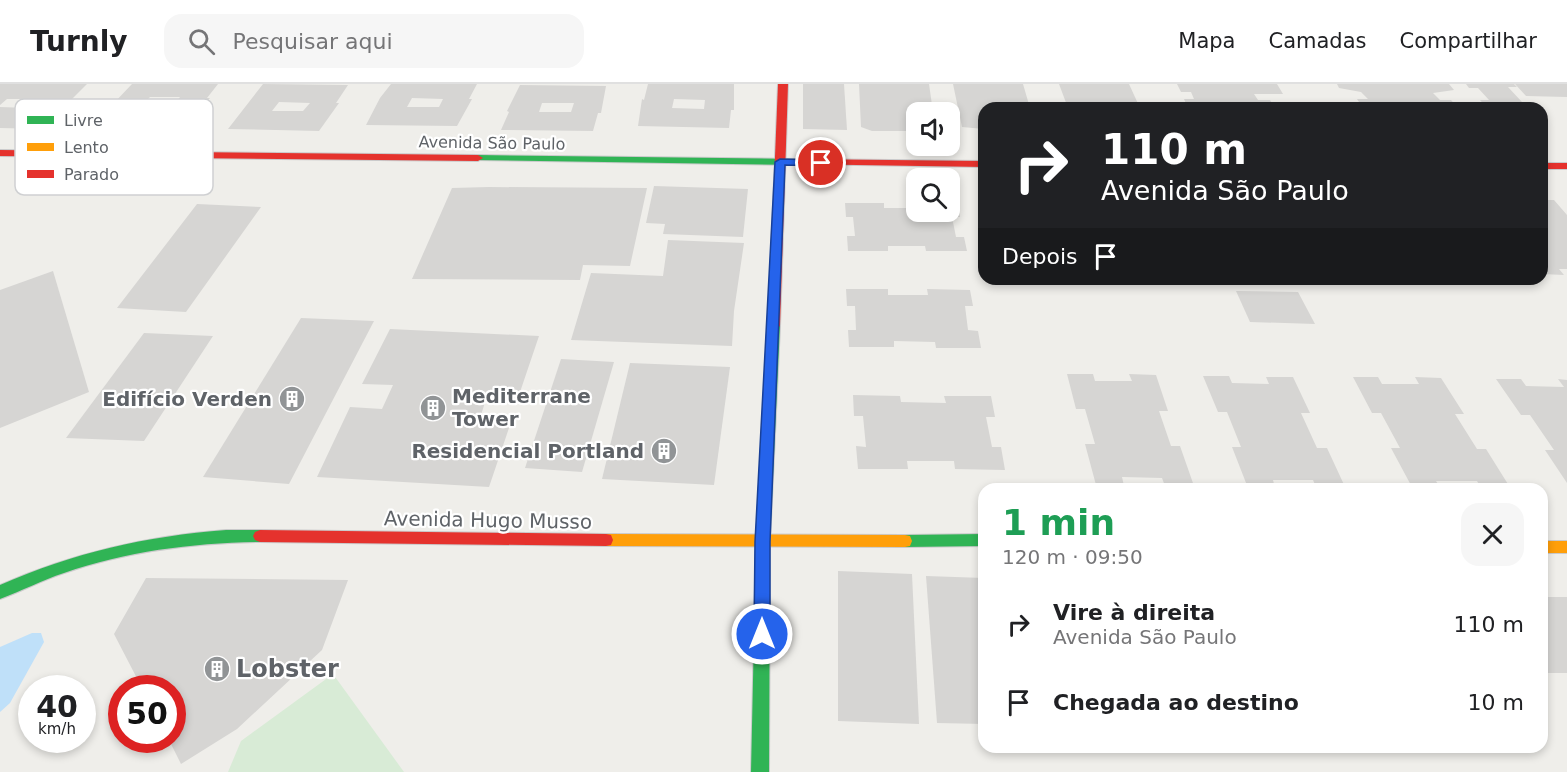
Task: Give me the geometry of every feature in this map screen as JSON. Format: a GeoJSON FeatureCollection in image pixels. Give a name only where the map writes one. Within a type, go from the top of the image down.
{"type":"FeatureCollection","features":[{"type":"Feature","properties":{"kind":"main road"},"geometry":{"type":"LineString","coordinates":[[760,772],[763,542],[783,84]]}},
{"type":"Feature","properties":{"kind":"main road","name":"Avenida São Paulo"},"geometry":{"type":"LineString","coordinates":[[0,153],[15,153]]}},
{"type":"Feature","properties":{"kind":"main road","name":"Avenida São Paulo"},"geometry":{"type":"LineString","coordinates":[[213,155],[978,164]]}},
{"type":"Feature","properties":{"kind":"main road"},"geometry":{"type":"LineString","coordinates":[[1548,166],[1567,166]]}},
{"type":"Feature","properties":{"kind":"main road","name":"Avenida Hugo Musso"},"geometry":{"type":"LineString","coordinates":[[0,592],[35,574],[99,552],[163,540],[214,537],[763,542],[978,540]]}},
{"type":"Feature","properties":{"kind":"main road"},"geometry":{"type":"LineString","coordinates":[[1548,547],[1567,547]]}},
{"type":"Feature","properties":{"kind":"green space"},"geometry":{"type":"Polygon","coordinates":[[[333,674],[404,772],[228,772],[241,741],[333,674]]]}},
{"type":"Feature","properties":{"kind":"water"},"geometry":{"type":"Polygon","coordinates":[[[32,633],[41,633],[44,642],[26,675],[18,675],[18,689],[10,703],[0,712],[0,647],[32,633]]]}},
{"type":"Feature","properties":{"kind":"building"},"geometry":{"type":"Polygon","coordinates":[[[0,84],[87,84],[72,99],[7,99],[0,105],[0,84]]]}},
{"type":"Feature","properties":{"kind":"building"},"geometry":{"type":"Polygon","coordinates":[[[132,84],[218,84],[207,98],[210,98],[118,99],[132,84]]]}},
{"type":"Feature","properties":{"kind":"building"},"geometry":{"type":"Polygon","coordinates":[[[263,84],[348,85],[336,103],[339,103],[319,131],[228,129],[263,84]],[[279,102],[272,111],[303,111],[310,103],[279,102]]]}},
{"type":"Feature","properties":{"kind":"building"},"geometry":{"type":"Polygon","coordinates":[[[391,84],[477,84],[469,99],[472,99],[457,126],[366,125],[380,98],[391,84]],[[412,98],[407,107],[439,107],[443,99],[412,98]]]}},
{"type":"Feature","properties":{"kind":"building"},"geometry":{"type":"Polygon","coordinates":[[[648,84],[734,84],[734,110],[731,110],[729,128],[638,126],[642,99],[644,100],[648,84]],[[674,99],[672,108],[704,109],[705,100],[674,99]]]}},
{"type":"Feature","properties":{"kind":"building"},"geometry":{"type":"Polygon","coordinates":[[[803,84],[844,84],[847,130],[803,129],[803,84]]]}},
{"type":"Feature","properties":{"kind":"building"},"geometry":{"type":"Polygon","coordinates":[[[859,84],[929,84],[932,102],[906,102],[906,131],[872,131],[861,127],[859,84]]]}},
{"type":"Feature","properties":{"kind":"building"},"geometry":{"type":"Polygon","coordinates":[[[953,84],[1023,84],[1028,102],[978,102],[978,128],[962,127],[960,102],[957,102],[953,84]]]}},
{"type":"Feature","properties":{"kind":"building"},"geometry":{"type":"Polygon","coordinates":[[[1059,84],[1129,84],[1137,102],[1066,102],[1059,84]]]}},
{"type":"Feature","properties":{"kind":"building"},"geometry":{"type":"Polygon","coordinates":[[[1177,84],[1277,84],[1283,94],[1254,94],[1258,100],[1271,102],[1185,102],[1184,99],[1194,99],[1191,92],[1181,92],[1177,84]]]}},
{"type":"Feature","properties":{"kind":"building"},"geometry":{"type":"Polygon","coordinates":[[[1337,84],[1449,84],[1454,90],[1433,93],[1440,100],[1453,102],[1359,102],[1357,99],[1368,99],[1361,92],[1339,88],[1337,84]]]}},
{"type":"Feature","properties":{"kind":"building"},"geometry":{"type":"Polygon","coordinates":[[[1466,84],[1514,84],[1517,87],[1508,87],[1522,102],[1482,102],[1480,100],[1489,100],[1478,88],[1469,88],[1466,84]]]}},
{"type":"Feature","properties":{"kind":"building"},"geometry":{"type":"Polygon","coordinates":[[[1515,84],[1567,84],[1567,97],[1526,96],[1515,84]]]}},
{"type":"Feature","properties":{"kind":"building"},"geometry":{"type":"Polygon","coordinates":[[[520,85],[606,86],[601,113],[598,113],[593,131],[501,130],[509,112],[507,111],[520,85]],[[542,103],[539,112],[571,112],[574,103],[542,103]]]}},
{"type":"Feature","properties":{"kind":"building"},"geometry":{"type":"Polygon","coordinates":[[[0,107],[15,108],[15,128],[0,128],[0,107]]]}},
{"type":"Feature","properties":{"kind":"building"},"geometry":{"type":"Polygon","coordinates":[[[654,186],[748,189],[743,237],[663,234],[665,224],[646,223],[654,186]]]}},
{"type":"Feature","properties":{"kind":"building"},"geometry":{"type":"Polygon","coordinates":[[[452,188],[647,188],[630,266],[583,265],[580,280],[412,279],[452,188]]]}},
{"type":"Feature","properties":{"kind":"building"},"geometry":{"type":"Polygon","coordinates":[[[1548,200],[1554,200],[1567,215],[1567,269],[1559,269],[1564,275],[1548,274],[1548,200]]]}},
{"type":"Feature","properties":{"kind":"building"},"geometry":{"type":"Polygon","coordinates":[[[845,203],[884,203],[884,208],[906,208],[906,222],[953,222],[956,237],[964,237],[967,251],[926,251],[925,246],[888,246],[888,251],[848,251],[847,236],[855,236],[853,217],[846,217],[845,203]]]}},
{"type":"Feature","properties":{"kind":"building"},"geometry":{"type":"Polygon","coordinates":[[[197,204],[261,207],[186,312],[117,308],[197,204]]]}},
{"type":"Feature","properties":{"kind":"building"},"geometry":{"type":"Polygon","coordinates":[[[668,240],[744,243],[734,311],[732,346],[571,340],[591,273],[663,276],[668,240]]]}},
{"type":"Feature","properties":{"kind":"building"},"geometry":{"type":"Polygon","coordinates":[[[53,271],[89,392],[0,428],[0,290],[53,271]]]}},
{"type":"Feature","properties":{"kind":"building"},"geometry":{"type":"Polygon","coordinates":[[[846,289],[888,289],[888,295],[928,295],[927,289],[970,290],[973,306],[965,306],[968,330],[978,331],[981,348],[936,348],[935,342],[894,341],[894,347],[849,347],[848,330],[856,330],[855,306],[847,306],[846,289]]]}},
{"type":"Feature","properties":{"kind":"building"},"geometry":{"type":"Polygon","coordinates":[[[1236,291],[1298,292],[1315,324],[1250,322],[1236,291]]]}},
{"type":"Feature","properties":{"kind":"building","name":"Edifício Verden"},"geometry":{"type":"Polygon","coordinates":[[[301,318],[374,321],[289,484],[203,477],[301,318]]]}},
{"type":"Feature","properties":{"kind":"building","name":"Mediterrane Tower"},"geometry":{"type":"Polygon","coordinates":[[[390,329],[539,336],[519,395],[488,393],[481,415],[513,416],[489,487],[317,477],[350,407],[382,409],[393,385],[362,384],[390,329]]]}},
{"type":"Feature","properties":{"kind":"building"},"geometry":{"type":"Polygon","coordinates":[[[144,333],[213,336],[144,441],[66,438],[144,333]]]}},
{"type":"Feature","properties":{"kind":"building"},"geometry":{"type":"Polygon","coordinates":[[[561,359],[614,362],[582,472],[525,468],[561,359]]]}},
{"type":"Feature","properties":{"kind":"building","name":"Residencial Portland"},"geometry":{"type":"Polygon","coordinates":[[[630,363],[730,367],[714,485],[602,479],[630,363]]]}},
{"type":"Feature","properties":{"kind":"building"},"geometry":{"type":"Polygon","coordinates":[[[1067,374],[1093,374],[1095,381],[1132,381],[1129,374],[1156,375],[1168,411],[1159,411],[1171,446],[1180,446],[1193,483],[1164,483],[1162,478],[1122,477],[1123,483],[1095,483],[1085,444],[1095,444],[1085,409],[1076,409],[1067,374]]]}},
{"type":"Feature","properties":{"kind":"building"},"geometry":{"type":"Polygon","coordinates":[[[1203,376],[1229,376],[1232,383],[1269,384],[1266,377],[1293,377],[1310,413],[1301,413],[1317,448],[1327,448],[1343,483],[1273,480],[1274,483],[1246,483],[1232,447],[1241,447],[1227,412],[1218,412],[1203,376]]]}},
{"type":"Feature","properties":{"kind":"building"},"geometry":{"type":"Polygon","coordinates":[[[1353,377],[1378,377],[1382,384],[1419,384],[1415,377],[1441,378],[1464,414],[1455,414],[1477,449],[1486,449],[1507,483],[1436,481],[1437,483],[1410,483],[1391,448],[1400,448],[1381,413],[1372,413],[1353,377]]]}},
{"type":"Feature","properties":{"kind":"building"},"geometry":{"type":"Polygon","coordinates":[[[1496,379],[1521,379],[1526,386],[1564,387],[1558,379],[1567,380],[1567,483],[1545,450],[1554,450],[1530,415],[1521,415],[1496,379]]]}},
{"type":"Feature","properties":{"kind":"building"},"geometry":{"type":"Polygon","coordinates":[[[853,395],[900,396],[901,402],[946,403],[944,396],[991,396],[995,417],[986,417],[992,447],[1001,447],[1005,470],[955,469],[954,461],[907,461],[908,469],[858,469],[856,446],[866,447],[863,416],[854,416],[853,395]]]}},
{"type":"Feature","properties":{"kind":"building"},"geometry":{"type":"Polygon","coordinates":[[[838,571],[912,574],[919,724],[838,721],[838,571]]]}},
{"type":"Feature","properties":{"kind":"building"},"geometry":{"type":"Polygon","coordinates":[[[926,576],[978,578],[978,724],[937,723],[926,576]]]}},
{"type":"Feature","properties":{"kind":"building","name":"Lobster"},"geometry":{"type":"Polygon","coordinates":[[[146,578],[348,580],[322,650],[237,729],[181,764],[176,753],[186,753],[186,675],[135,675],[114,634],[146,578]]]}},
{"type":"Feature","properties":{"kind":"building"},"geometry":{"type":"Polygon","coordinates":[[[1548,597],[1567,597],[1567,673],[1548,673],[1548,597]]]}},
{"type":"Feature","properties":{"kind":"traffic: fast"},"geometry":{"type":"LineString","coordinates":[[478,158],[797,162]]}},
{"type":"Feature","properties":{"kind":"traffic: fast"},"geometry":{"type":"LineString","coordinates":[[760,772],[763,542],[774,326]]}},
{"type":"Feature","properties":{"kind":"traffic: fast"},"geometry":{"type":"LineString","coordinates":[[0,592],[63,567],[127,549],[192,539],[260,536]]}},
{"type":"Feature","properties":{"kind":"traffic: fast"},"geometry":{"type":"LineString","coordinates":[[905,541],[978,540]]}},
{"type":"Feature","properties":{"kind":"traffic: slow"},"geometry":{"type":"LineString","coordinates":[[606,540],[905,541]]}},
{"type":"Feature","properties":{"kind":"traffic: slow"},"geometry":{"type":"LineString","coordinates":[[1548,547],[1567,547]]}},
{"type":"Feature","properties":{"kind":"traffic: jam"},"geometry":{"type":"LineString","coordinates":[[774,326],[783,84]]}},
{"type":"Feature","properties":{"kind":"traffic: jam"},"geometry":{"type":"LineString","coordinates":[[0,153],[15,153]]}},
{"type":"Feature","properties":{"kind":"traffic: jam"},"geometry":{"type":"LineString","coordinates":[[213,155],[478,158]]}},
{"type":"Feature","properties":{"kind":"traffic: jam"},"geometry":{"type":"LineString","coordinates":[[797,162],[978,164]]}},
{"type":"Feature","properties":{"kind":"traffic: jam"},"geometry":{"type":"LineString","coordinates":[[1548,166],[1567,166]]}},
{"type":"Feature","properties":{"kind":"traffic: jam"},"geometry":{"type":"LineString","coordinates":[[260,536],[606,540]]}},
{"type":"Feature","properties":{"kind":"place","name":"Edifício Verden"},"geometry":{"type":"Point","coordinates":[292,399]}},
{"type":"Feature","properties":{"kind":"place","name":"Mediterrane Tower"},"geometry":{"type":"Point","coordinates":[433,408]}},
{"type":"Feature","properties":{"kind":"place","name":"Residencial Portland"},"geometry":{"type":"Point","coordinates":[664,451]}},
{"type":"Feature","properties":{"kind":"place","name":"Lobster"},"geometry":{"type":"Point","coordinates":[217,669]}},
{"type":"Feature","properties":{"kind":"route"},"geometry":{"type":"LineString","coordinates":[[762,634],[763,542],[780,162],[821,163]]}}]}
